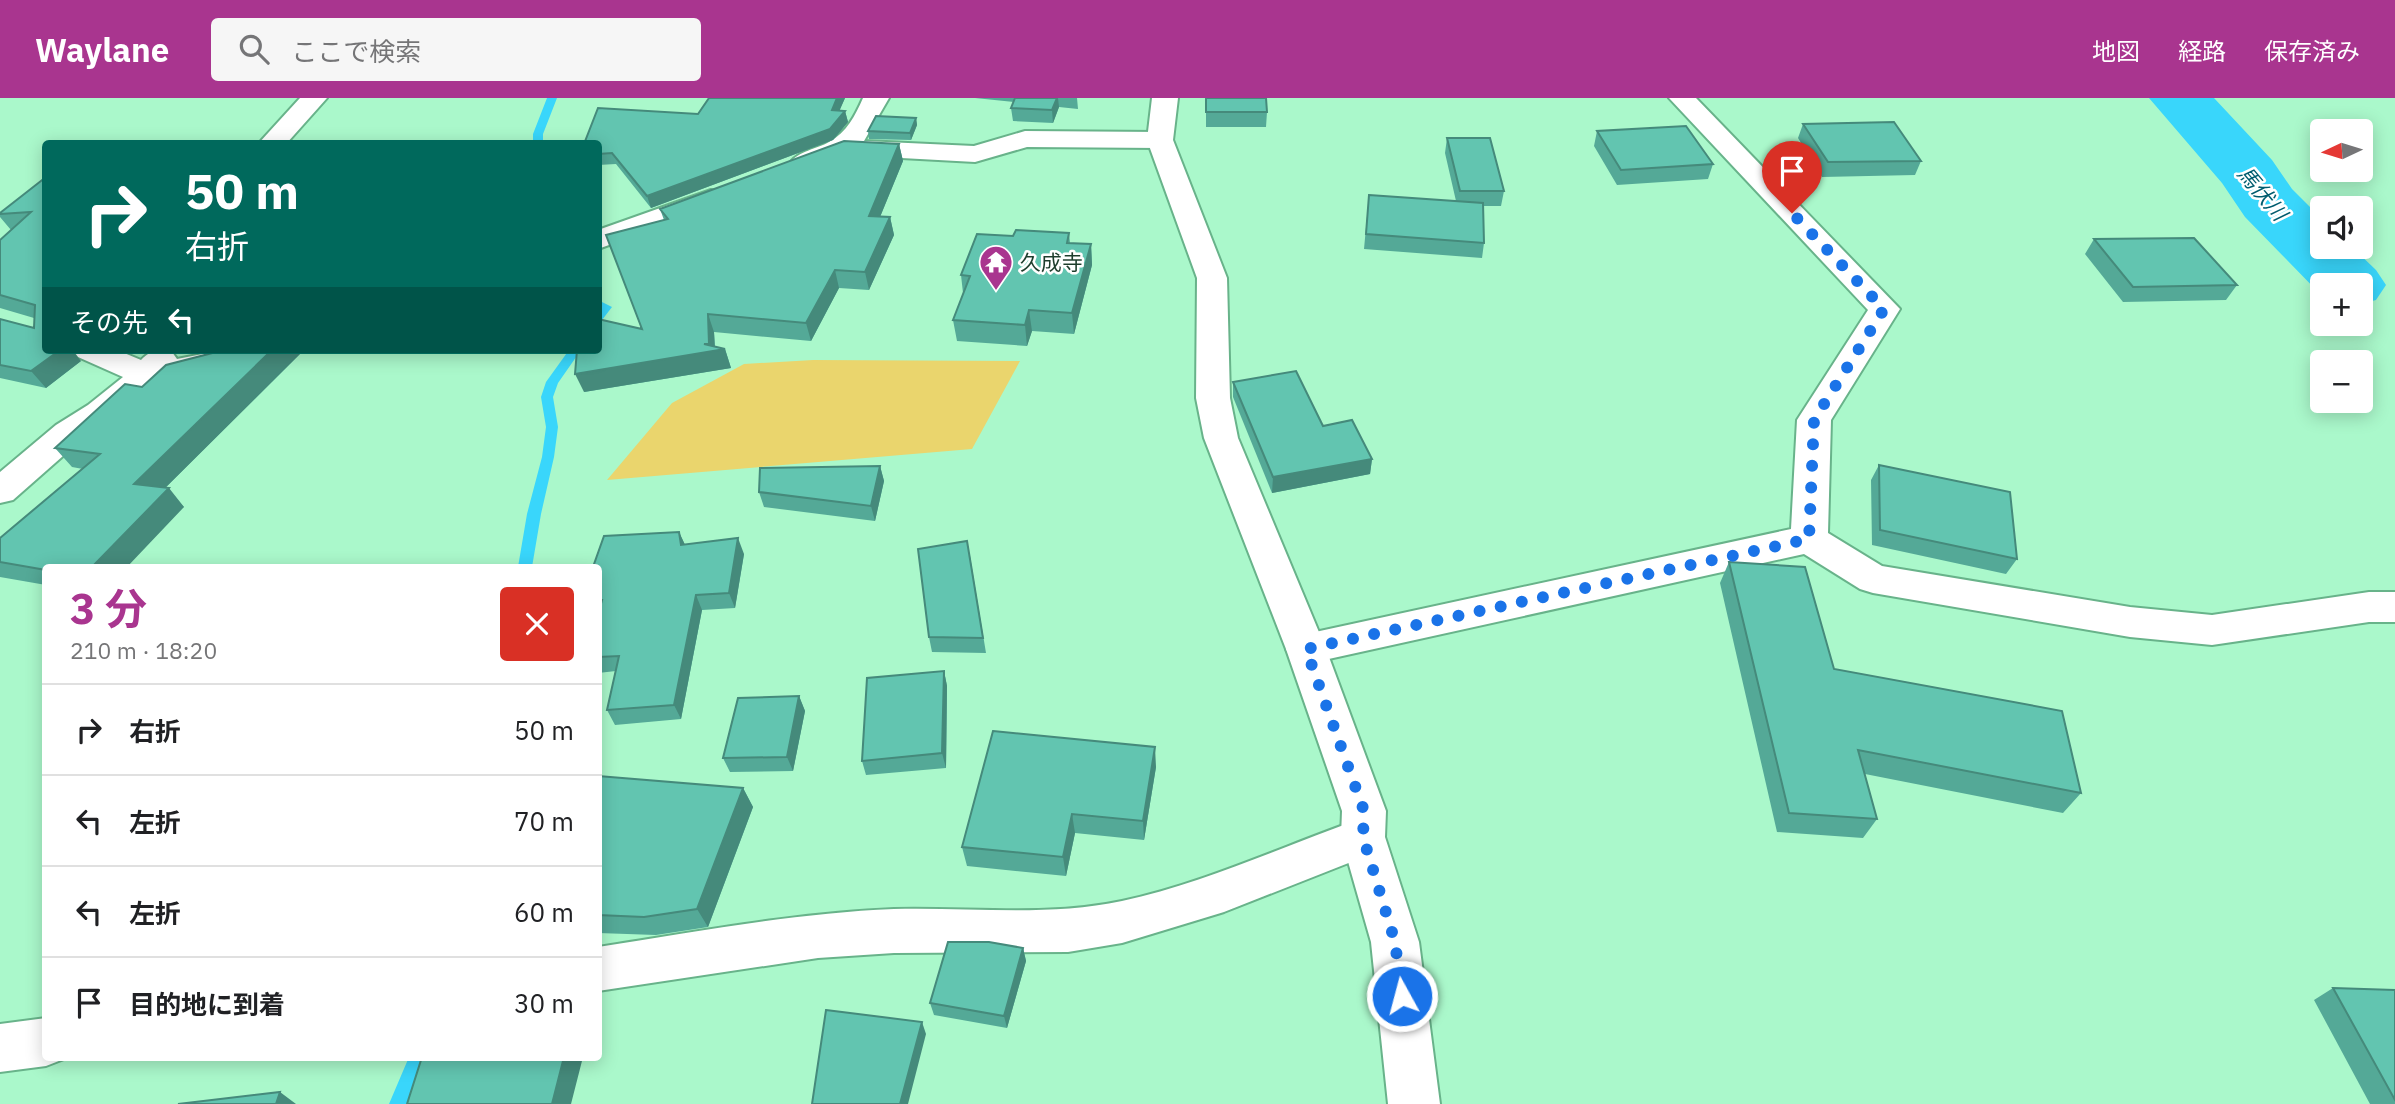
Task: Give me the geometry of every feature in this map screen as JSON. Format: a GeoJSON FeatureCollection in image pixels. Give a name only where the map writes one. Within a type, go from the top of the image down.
{"type":"FeatureCollection","features":[{"type":"Feature","properties":{"kind":"street"},"geometry":{"type":"LineString","coordinates":[[275,140],[314,98]]}},
{"type":"Feature","properties":{"kind":"street"},"geometry":{"type":"LineString","coordinates":[[844,148],[860,130],[876,98]]}},
{"type":"Feature","properties":{"kind":"street"},"geometry":{"type":"LineString","coordinates":[[1165,98],[1160,140],[1212,278],[1213,398],[1221,438],[1306,649],[1364,811],[1363,837],[1395,942],[1414,1104]]}},
{"type":"Feature","properties":{"kind":"street"},"geometry":{"type":"LineString","coordinates":[[1682,98],[1884,309],[1814,420],[1809,539]]}},
{"type":"Feature","properties":{"kind":"street"},"geometry":{"type":"LineString","coordinates":[[780,172],[844,148],[975,154],[1025,139],[1160,140]]}},
{"type":"Feature","properties":{"kind":"street"},"geometry":{"type":"LineString","coordinates":[[602,238],[741,186]]}},
{"type":"Feature","properties":{"kind":"street"},"geometry":{"type":"LineString","coordinates":[[98,354],[146,375],[248,354]]}},
{"type":"Feature","properties":{"kind":"street"},"geometry":{"type":"LineString","coordinates":[[0,491],[68,433],[100,413],[146,375],[166,354]]}},
{"type":"Feature","properties":{"kind":"street"},"geometry":{"type":"LineString","coordinates":[[1306,649],[1809,539],[1872,579],[2130,622],[2212,630],[2382,607],[2395,637]]}},
{"type":"Feature","properties":{"kind":"street"},"geometry":{"type":"LineString","coordinates":[[602,968],[818,936],[894,930],[1068,930],[1122,922],[1224,891],[1363,837]]}},
{"type":"Feature","properties":{"kind":"street"},"geometry":{"type":"LineString","coordinates":[[0,1048],[42,1043]]}},
{"type":"Feature","properties":{"kind":"shaded area"},"geometry":{"type":"Polygon","coordinates":[[[813,360],[1020,361],[972,449],[607,480],[672,403],[744,364],[813,360]]]}},
{"type":"Feature","properties":{"kind":"building"},"geometry":{"type":"Polygon","coordinates":[[[709,98],[837,98],[832,110],[845,111],[830,129],[647,196],[612,153],[602,154],[602,140],[586,140],[598,108],[698,114],[709,98]]]}},
{"type":"Feature","properties":{"kind":"building"},"geometry":{"type":"Polygon","coordinates":[[[1015,98],[1057,98],[1052,110],[1011,108],[1015,98]]]}},
{"type":"Feature","properties":{"kind":"building"},"geometry":{"type":"Polygon","coordinates":[[[1206,98],[1266,98],[1267,112],[1206,112],[1206,98]]]}},
{"type":"Feature","properties":{"kind":"building"},"geometry":{"type":"Polygon","coordinates":[[[876,116],[916,118],[910,133],[868,131],[876,116]]]}},
{"type":"Feature","properties":{"kind":"building"},"geometry":{"type":"Polygon","coordinates":[[[1894,122],[1921,161],[1828,162],[1803,124],[1894,122]]]}},
{"type":"Feature","properties":{"kind":"building"},"geometry":{"type":"Polygon","coordinates":[[[1686,126],[1713,164],[1621,170],[1597,131],[1686,126]]]}},
{"type":"Feature","properties":{"kind":"building"},"geometry":{"type":"Polygon","coordinates":[[[1447,138],[1490,138],[1504,191],[1460,191],[1447,138]]]}},
{"type":"Feature","properties":{"kind":"building"},"geometry":{"type":"Polygon","coordinates":[[[844,141],[899,144],[869,216],[890,217],[865,272],[835,270],[806,323],[708,314],[709,344],[704,344],[725,349],[575,374],[577,354],[602,354],[602,320],[642,329],[606,235],[668,219],[660,209],[844,141]]]}},
{"type":"Feature","properties":{"kind":"building"},"geometry":{"type":"Polygon","coordinates":[[[42,180],[42,354],[54,354],[31,371],[0,365],[0,319],[34,328],[35,305],[0,295],[0,240],[31,212],[0,213],[42,180]]]}},
{"type":"Feature","properties":{"kind":"building"},"geometry":{"type":"Polygon","coordinates":[[[1369,195],[1483,203],[1484,243],[1366,234],[1369,195]]]}},
{"type":"Feature","properties":{"kind":"building"},"geometry":{"type":"Polygon","coordinates":[[[1016,230],[1069,233],[1067,243],[1091,244],[1072,313],[1029,310],[1025,325],[953,320],[970,276],[961,275],[977,234],[1013,236],[1016,230]]]}},
{"type":"Feature","properties":{"kind":"building"},"geometry":{"type":"Polygon","coordinates":[[[2194,238],[2237,285],[2133,287],[2094,239],[2194,238]]]}},
{"type":"Feature","properties":{"kind":"building"},"geometry":{"type":"Polygon","coordinates":[[[209,354],[268,354],[134,484],[169,488],[95,564],[42,564],[42,569],[0,562],[0,538],[100,454],[55,448],[125,384],[142,387],[166,365],[209,354]]]}},
{"type":"Feature","properties":{"kind":"building"},"geometry":{"type":"Polygon","coordinates":[[[1296,371],[1323,426],[1352,420],[1372,459],[1273,477],[1233,382],[1296,371]]]}},
{"type":"Feature","properties":{"kind":"building"},"geometry":{"type":"Polygon","coordinates":[[[1879,465],[2010,492],[2017,559],[1880,530],[1879,465]]]}},
{"type":"Feature","properties":{"kind":"building"},"geometry":{"type":"Polygon","coordinates":[[[880,466],[871,506],[759,492],[760,468],[880,466]]]}},
{"type":"Feature","properties":{"kind":"building"},"geometry":{"type":"Polygon","coordinates":[[[679,532],[681,545],[738,538],[729,593],[696,595],[674,705],[607,710],[619,656],[602,657],[602,564],[594,564],[604,536],[679,532]]]}},
{"type":"Feature","properties":{"kind":"building"},"geometry":{"type":"Polygon","coordinates":[[[967,541],[983,638],[929,637],[918,549],[967,541]]]}},
{"type":"Feature","properties":{"kind":"building"},"geometry":{"type":"Polygon","coordinates":[[[1729,562],[1805,567],[1834,669],[2062,711],[2081,793],[1858,750],[1877,819],[1789,813],[1729,562]]]}},
{"type":"Feature","properties":{"kind":"building"},"geometry":{"type":"Polygon","coordinates":[[[944,671],[942,753],[862,761],[867,678],[944,671]]]}},
{"type":"Feature","properties":{"kind":"building"},"geometry":{"type":"Polygon","coordinates":[[[799,696],[787,757],[723,758],[738,698],[799,696]]]}},
{"type":"Feature","properties":{"kind":"building"},"geometry":{"type":"Polygon","coordinates":[[[993,731],[1155,747],[1143,821],[1072,814],[1063,857],[962,847],[993,731]]]}},
{"type":"Feature","properties":{"kind":"building"},"geometry":{"type":"Polygon","coordinates":[[[602,776],[743,788],[697,909],[644,917],[602,915],[602,776]]]}},
{"type":"Feature","properties":{"kind":"building"},"geometry":{"type":"Polygon","coordinates":[[[948,942],[989,942],[1023,948],[1004,1016],[930,1003],[948,942]]]}},
{"type":"Feature","properties":{"kind":"building"},"geometry":{"type":"Polygon","coordinates":[[[2333,988],[2395,990],[2395,1100],[2333,988]]]}},
{"type":"Feature","properties":{"kind":"building"},"geometry":{"type":"Polygon","coordinates":[[[826,1010],[922,1022],[900,1104],[812,1104],[826,1010]]]}},
{"type":"Feature","properties":{"kind":"building"},"geometry":{"type":"Polygon","coordinates":[[[421,1061],[563,1061],[552,1104],[407,1104],[421,1061]]]}},
{"type":"Feature","properties":{"kind":"building"},"geometry":{"type":"Polygon","coordinates":[[[280,1092],[276,1104],[178,1104],[280,1092]]]}},
{"type":"Feature","properties":{"kind":"waterway"},"geometry":{"type":"LineString","coordinates":[[538,140],[552,98]]}},
{"type":"Feature","properties":{"kind":"waterway","name":"馬伏川"},"geometry":{"type":"LineString","coordinates":[[2179,98],[2207,124],[2249,174],[2268,203],[2339,273]]}},
{"type":"Feature","properties":{"kind":"waterway"},"geometry":{"type":"LineString","coordinates":[[602,305],[606,307],[602,312]]}},
{"type":"Feature","properties":{"kind":"waterway"},"geometry":{"type":"LineString","coordinates":[[526,564],[552,427],[547,397],[552,382],[572,354]]}},
{"type":"Feature","properties":{"kind":"waterway"},"geometry":{"type":"LineString","coordinates":[[398,1104],[416,1061]]}},
{"type":"Feature","properties":{"kind":"place","name":"久成寺"},"geometry":{"type":"Point","coordinates":[996,292]}},
{"type":"Feature","properties":{"kind":"route"},"geometry":{"type":"LineString","coordinates":[[1402,996],[1395,942],[1363,837],[1364,811],[1306,649],[1809,539],[1814,420],[1884,309],[1792,213]]}}]}
